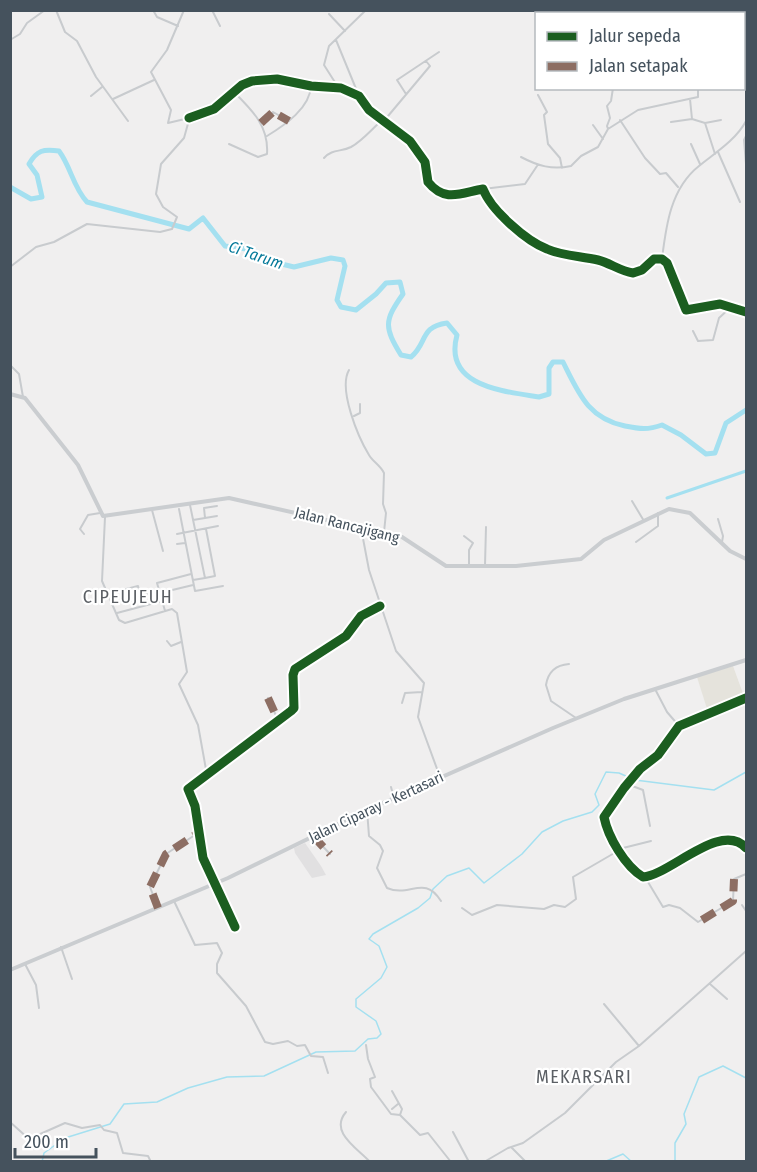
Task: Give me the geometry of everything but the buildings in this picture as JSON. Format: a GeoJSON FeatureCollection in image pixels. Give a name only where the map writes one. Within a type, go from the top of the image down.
{"type":"FeatureCollection","features":[{"type":"Feature","properties":{"kind":"main road"},"geometry":{"type":"LineString","coordinates":[[10,394],[23,397],[78,465],[100,513],[105,517]]}},
{"type":"Feature","properties":{"kind":"main road","name":"Jalan Rancajigang"},"geometry":{"type":"LineString","coordinates":[[105,517],[229,498],[402,537],[443,566],[516,566],[581,559],[604,540],[669,509],[690,513],[721,543],[738,557],[747,560]]}},
{"type":"Feature","properties":{"kind":"main road","name":"Jalan Ciparay - Kertasari"},"geometry":{"type":"LineString","coordinates":[[10,970],[215,884],[394,798],[576,718],[655,689],[747,660]]}},
{"type":"Feature","properties":{"kind":"street"},"geometry":{"type":"LineString","coordinates":[[10,40],[21,33],[27,23],[45,10]]}},
{"type":"Feature","properties":{"kind":"street"},"geometry":{"type":"LineString","coordinates":[[56,10],[65,32],[77,41],[102,87],[128,121]]}},
{"type":"Feature","properties":{"kind":"street"},"geometry":{"type":"LineString","coordinates":[[153,10],[157,16],[178,26]]}},
{"type":"Feature","properties":{"kind":"street"},"geometry":{"type":"LineString","coordinates":[[184,10],[167,50],[151,71],[171,110],[169,123],[214,108],[245,83],[269,78],[311,86],[338,87],[359,96]]}},
{"type":"Feature","properties":{"kind":"street"},"geometry":{"type":"LineString","coordinates":[[212,10],[220,26]]}},
{"type":"Feature","properties":{"kind":"street"},"geometry":{"type":"LineString","coordinates":[[338,87],[324,65],[329,46],[366,10]]}},
{"type":"Feature","properties":{"kind":"street"},"geometry":{"type":"LineString","coordinates":[[329,14],[345,31]]}},
{"type":"Feature","properties":{"kind":"street"},"geometry":{"type":"LineString","coordinates":[[336,40],[359,96],[368,109],[408,140],[424,159],[427,180],[437,191],[453,197],[483,189],[525,184],[537,165]]}},
{"type":"Feature","properties":{"kind":"street"},"geometry":{"type":"LineString","coordinates":[[406,94],[397,80],[439,52]]}},
{"type":"Feature","properties":{"kind":"street"},"geometry":{"type":"LineString","coordinates":[[324,158],[330,152],[346,149],[359,141],[382,122],[429,66],[426,61]]}},
{"type":"Feature","properties":{"kind":"street"},"geometry":{"type":"LineString","coordinates":[[112,100],[154,80]]}},
{"type":"Feature","properties":{"kind":"street"},"geometry":{"type":"LineString","coordinates":[[267,136],[289,121],[310,96],[311,86]]}},
{"type":"Feature","properties":{"kind":"street"},"geometry":{"type":"LineString","coordinates":[[91,96],[102,87]]}},
{"type":"Feature","properties":{"kind":"street"},"geometry":{"type":"LineString","coordinates":[[521,157],[537,165],[562,168],[572,166],[580,156],[596,149],[608,129],[610,118],[607,107],[612,90]]}},
{"type":"Feature","properties":{"kind":"street"},"geometry":{"type":"LineString","coordinates":[[608,129],[643,108],[699,97],[698,90]]}},
{"type":"Feature","properties":{"kind":"street"},"geometry":{"type":"LineString","coordinates":[[229,144],[261,157],[267,154],[267,136],[261,123],[255,112],[234,92]]}},
{"type":"Feature","properties":{"kind":"street"},"geometry":{"type":"LineString","coordinates":[[538,95],[547,112],[544,115],[548,144],[560,158],[562,168]]}},
{"type":"Feature","properties":{"kind":"street"},"geometry":{"type":"LineString","coordinates":[[690,99],[692,119]]}},
{"type":"Feature","properties":{"kind":"street"},"geometry":{"type":"LineString","coordinates":[[261,123],[273,112],[289,121]]}},
{"type":"Feature","properties":{"kind":"street"},"geometry":{"type":"LineString","coordinates":[[10,267],[36,247],[54,242],[87,224],[160,232],[172,229],[177,216],[159,202],[156,194],[161,164],[186,134],[189,118]]}},
{"type":"Feature","properties":{"kind":"street"},"geometry":{"type":"LineString","coordinates":[[671,122],[692,119],[705,123],[721,120]]}},
{"type":"Feature","properties":{"kind":"street"},"geometry":{"type":"LineString","coordinates":[[620,120],[645,158],[660,174],[666,173],[678,187]]}},
{"type":"Feature","properties":{"kind":"street"},"geometry":{"type":"LineString","coordinates":[[662,259],[665,234],[678,187],[747,121]]}},
{"type":"Feature","properties":{"kind":"street"},"geometry":{"type":"LineString","coordinates":[[705,123],[716,153],[740,202]]}},
{"type":"Feature","properties":{"kind":"street"},"geometry":{"type":"LineString","coordinates":[[593,125],[603,140]]}},
{"type":"Feature","properties":{"kind":"street"},"geometry":{"type":"LineString","coordinates":[[744,126],[747,130]]}},
{"type":"Feature","properties":{"kind":"street"},"geometry":{"type":"LineString","coordinates":[[747,136],[744,140],[747,164]]}},
{"type":"Feature","properties":{"kind":"street"},"geometry":{"type":"LineString","coordinates":[[691,144],[700,164]]}},
{"type":"Feature","properties":{"kind":"street"},"geometry":{"type":"LineString","coordinates":[[483,189],[495,209],[520,231],[547,249],[599,260],[633,273],[642,270],[654,259],[662,259],[667,263],[686,310],[714,304],[732,306],[747,312]]}},
{"type":"Feature","properties":{"kind":"street"},"geometry":{"type":"LineString","coordinates":[[693,331],[698,341],[713,340],[719,318],[732,306]]}},
{"type":"Feature","properties":{"kind":"street"},"geometry":{"type":"LineString","coordinates":[[10,365],[20,374],[23,397]]}},
{"type":"Feature","properties":{"kind":"street"},"geometry":{"type":"LineString","coordinates":[[349,370],[345,379],[345,391],[369,457],[384,474],[383,504],[387,513],[384,532]]}},
{"type":"Feature","properties":{"kind":"street"},"geometry":{"type":"LineString","coordinates":[[354,416],[360,413],[360,404]]}},
{"type":"Feature","properties":{"kind":"street"},"geometry":{"type":"LineString","coordinates":[[632,501],[635,508],[639,508],[644,521]]}},
{"type":"Feature","properties":{"kind":"street"},"geometry":{"type":"LineString","coordinates":[[190,505],[205,578]]}},
{"type":"Feature","properties":{"kind":"street"},"geometry":{"type":"LineString","coordinates":[[205,518],[204,508],[217,506]]}},
{"type":"Feature","properties":{"kind":"street"},"geometry":{"type":"LineString","coordinates":[[179,509],[195,591],[223,586]]}},
{"type":"Feature","properties":{"kind":"street"},"geometry":{"type":"LineString","coordinates":[[152,510],[163,551]]}},
{"type":"Feature","properties":{"kind":"street"},"geometry":{"type":"LineString","coordinates":[[84,534],[80,529],[88,515],[100,513]]}},
{"type":"Feature","properties":{"kind":"street"},"geometry":{"type":"LineString","coordinates":[[636,542],[658,526],[658,513]]}},
{"type":"Feature","properties":{"kind":"street"},"geometry":{"type":"LineString","coordinates":[[193,520],[217,516]]}},
{"type":"Feature","properties":{"kind":"street"},"geometry":{"type":"LineString","coordinates":[[105,517],[102,578],[119,620],[125,623],[165,611],[176,611],[187,672],[178,684],[198,725],[207,775]]}},
{"type":"Feature","properties":{"kind":"street"},"geometry":{"type":"LineString","coordinates":[[718,519],[723,536],[721,543]]}},
{"type":"Feature","properties":{"kind":"street"},"geometry":{"type":"LineString","coordinates":[[176,523],[181,522]]}},
{"type":"Feature","properties":{"kind":"street"},"geometry":{"type":"LineString","coordinates":[[177,534],[218,526]]}},
{"type":"Feature","properties":{"kind":"street"},"geometry":{"type":"LineString","coordinates":[[485,565],[486,527]]}},
{"type":"Feature","properties":{"kind":"street"},"geometry":{"type":"LineString","coordinates":[[361,528],[369,570],[396,651],[424,683],[418,717],[440,777]]}},
{"type":"Feature","properties":{"kind":"street"},"geometry":{"type":"LineString","coordinates":[[193,580],[217,575],[206,529]]}},
{"type":"Feature","properties":{"kind":"street"},"geometry":{"type":"LineString","coordinates":[[464,536],[473,542],[469,550],[470,566]]}},
{"type":"Feature","properties":{"kind":"street"},"geometry":{"type":"LineString","coordinates":[[177,544],[185,543]]}},
{"type":"Feature","properties":{"kind":"street"},"geometry":{"type":"LineString","coordinates":[[165,611],[158,583],[191,574]]}},
{"type":"Feature","properties":{"kind":"street"},"geometry":{"type":"LineString","coordinates":[[112,603],[194,585]]}},
{"type":"Feature","properties":{"kind":"street"},"geometry":{"type":"LineString","coordinates":[[107,594],[138,586],[140,596]]}},
{"type":"Feature","properties":{"kind":"street"},"geometry":{"type":"LineString","coordinates":[[117,613],[162,601]]}},
{"type":"Feature","properties":{"kind":"street"},"geometry":{"type":"LineString","coordinates":[[235,927],[203,858],[195,806],[188,789],[227,763],[260,732],[294,708],[293,675],[295,669],[346,636],[361,616],[380,606]]}},
{"type":"Feature","properties":{"kind":"street"},"geometry":{"type":"LineString","coordinates":[[167,641],[171,646],[181,642]]}},
{"type":"Feature","properties":{"kind":"street"},"geometry":{"type":"LineString","coordinates":[[569,664],[559,666],[551,672],[547,680],[547,691],[551,701],[576,718]]}},
{"type":"Feature","properties":{"kind":"street"},"geometry":{"type":"LineString","coordinates":[[655,689],[667,712],[679,726]]}},
{"type":"Feature","properties":{"kind":"street"},"geometry":{"type":"LineString","coordinates":[[402,703],[405,693],[422,692]]}},
{"type":"Feature","properties":{"kind":"street"},"geometry":{"type":"LineString","coordinates":[[268,698],[278,720]]}},
{"type":"Feature","properties":{"kind":"street"},"geometry":{"type":"LineString","coordinates":[[747,698],[679,726],[658,755],[627,784],[604,817],[607,830],[637,873],[645,877],[663,908],[669,905],[678,907],[698,922],[733,901],[734,880],[747,874]]}},
{"type":"Feature","properties":{"kind":"street"},"geometry":{"type":"LineString","coordinates":[[627,784],[643,790],[650,826]]}},
{"type":"Feature","properties":{"kind":"street"},"geometry":{"type":"LineString","coordinates":[[391,788],[394,798]]}},
{"type":"Feature","properties":{"kind":"street"},"geometry":{"type":"LineString","coordinates":[[368,810],[369,837],[380,845],[383,851],[377,868],[387,888],[403,892],[419,887],[433,890],[441,901]]}},
{"type":"Feature","properties":{"kind":"street"},"geometry":{"type":"LineString","coordinates":[[158,908],[150,887],[166,854],[198,833]]}},
{"type":"Feature","properties":{"kind":"street"},"geometry":{"type":"LineString","coordinates":[[313,836],[330,854]]}},
{"type":"Feature","properties":{"kind":"street"},"geometry":{"type":"LineString","coordinates":[[645,877],[711,844],[727,840],[741,842],[747,848]]}},
{"type":"Feature","properties":{"kind":"street"},"geometry":{"type":"LineString","coordinates":[[462,908],[472,915],[494,905],[544,909],[554,904],[565,907],[576,899],[572,878],[620,850],[651,841]]}},
{"type":"Feature","properties":{"kind":"street"},"geometry":{"type":"LineString","coordinates":[[174,902],[195,945],[217,943],[222,953],[217,964],[218,973],[246,1006],[265,1042],[273,1044],[290,1041],[297,1046],[306,1046],[311,1055],[323,1057],[328,1073]]}},
{"type":"Feature","properties":{"kind":"street"},"geometry":{"type":"LineString","coordinates":[[742,905],[747,911]]}},
{"type":"Feature","properties":{"kind":"street"},"geometry":{"type":"LineString","coordinates":[[61,947],[72,979]]}},
{"type":"Feature","properties":{"kind":"street"},"geometry":{"type":"LineString","coordinates":[[484,1161],[541,1132],[565,1113],[616,1062],[639,1046],[747,951]]}},
{"type":"Feature","properties":{"kind":"street"},"geometry":{"type":"LineString","coordinates":[[24,963],[36,985],[39,1008]]}},
{"type":"Feature","properties":{"kind":"street"},"geometry":{"type":"LineString","coordinates":[[710,984],[728,999]]}},
{"type":"Feature","properties":{"kind":"street"},"geometry":{"type":"LineString","coordinates":[[604,1004],[639,1046]]}},
{"type":"Feature","properties":{"kind":"street"},"geometry":{"type":"LineString","coordinates":[[366,1045],[368,1059],[375,1077],[370,1079],[371,1087],[391,1114],[400,1115],[420,1135],[428,1133],[451,1161]]}},
{"type":"Feature","properties":{"kind":"street"},"geometry":{"type":"LineString","coordinates":[[392,1091],[402,1111],[400,1115]]}},
{"type":"Feature","properties":{"kind":"street"},"geometry":{"type":"LineString","coordinates":[[392,1109],[398,1104]]}},
{"type":"Feature","properties":{"kind":"street"},"geometry":{"type":"LineString","coordinates":[[346,1112],[340,1124],[342,1133],[370,1161]]}},
{"type":"Feature","properties":{"kind":"street"},"geometry":{"type":"LineString","coordinates":[[10,1122],[29,1139],[65,1123],[82,1128],[103,1128],[117,1133],[123,1153],[148,1156],[151,1161]]}},
{"type":"Feature","properties":{"kind":"street"},"geometry":{"type":"LineString","coordinates":[[453,1132],[469,1161]]}},
{"type":"Feature","properties":{"kind":"street"},"geometry":{"type":"LineString","coordinates":[[511,1147],[526,1161]]}},
{"type":"Feature","properties":{"kind":"shaded area"},"geometry":{"type":"Polygon","coordinates":[[[733,666],[745,699],[708,712],[697,677],[733,666]]]}},
{"type":"Feature","properties":{"kind":"shaded area"},"geometry":{"type":"Polygon","coordinates":[[[305,843],[326,875],[312,878],[295,853],[294,848],[305,843]]]}},
{"type":"Feature","properties":{"kind":"waterway","name":"Ci Tarum"},"geometry":{"type":"LineString","coordinates":[[10,187],[31,199],[42,197],[37,175],[29,164],[41,151],[59,151],[78,190],[87,202],[189,229],[203,218],[225,246],[253,250],[269,261],[294,267],[331,258],[343,260],[345,266],[337,300],[341,307],[356,310],[386,283],[400,282],[403,294],[392,311],[388,324],[391,337],[401,355],[411,357],[432,328],[447,323],[457,335],[455,352],[459,365],[467,375],[479,383],[509,392],[539,397],[549,394],[549,368],[553,362],[563,362],[586,403],[602,417],[635,428],[662,425],[681,435],[706,454],[715,453],[726,423],[746,410]]}},
{"type":"Feature","properties":{"kind":"waterway"},"geometry":{"type":"LineString","coordinates":[[667,498],[746,471]]}},
{"type":"Feature","properties":{"kind":"waterway"},"geometry":{"type":"LineString","coordinates":[[42,1162],[44,1153],[65,1138],[110,1124],[124,1104],[157,1102],[188,1088],[227,1077],[264,1076],[316,1052],[355,1051],[368,1039],[377,1038],[381,1034],[376,1021],[356,1007],[356,999],[381,978],[387,967],[379,946],[369,939],[373,934],[418,908],[430,898],[433,889],[447,876],[469,868],[484,883],[522,854],[542,832],[563,821],[592,812],[599,805],[595,794],[606,772],[619,773],[635,780],[714,790],[746,772]]}},
{"type":"Feature","properties":{"kind":"waterway"},"geometry":{"type":"LineString","coordinates":[[746,1022],[746,1036]]}},
{"type":"Feature","properties":{"kind":"waterway"},"geometry":{"type":"LineString","coordinates":[[675,1162],[675,1143],[686,1124],[684,1114],[699,1077],[723,1066],[746,1078]]}},
{"type":"Feature","properties":{"kind":"waterway"},"geometry":{"type":"LineString","coordinates":[[604,1162],[623,1154],[632,1162]]}},
{"type":"Feature","properties":{"kind":"marked path"},"geometry":{"type":"LineString","coordinates":[[261,123],[273,112],[289,121]]}},
{"type":"Feature","properties":{"kind":"marked path"},"geometry":{"type":"LineString","coordinates":[[268,698],[278,720]]}},
{"type":"Feature","properties":{"kind":"marked path"},"geometry":{"type":"LineString","coordinates":[[158,908],[150,887],[166,854],[198,833]]}},
{"type":"Feature","properties":{"kind":"marked path"},"geometry":{"type":"LineString","coordinates":[[313,836],[330,854]]}},
{"type":"Feature","properties":{"kind":"marked path"},"geometry":{"type":"LineString","coordinates":[[702,920],[733,901],[734,879]]}},
{"type":"Feature","properties":{"kind":"cycle path"},"geometry":{"type":"LineString","coordinates":[[189,118],[214,109],[242,85],[252,81],[277,79],[311,86],[341,88],[359,96],[369,110],[410,141],[425,162],[428,182],[441,193],[454,195],[483,189],[493,206],[510,224],[539,245],[566,255],[598,260],[633,273],[642,270],[654,259],[662,259],[667,263],[686,310],[720,304],[746,312]]}},
{"type":"Feature","properties":{"kind":"cycle path"},"geometry":{"type":"LineString","coordinates":[[235,927],[203,858],[195,806],[188,789],[291,711],[294,708],[293,675],[295,669],[346,636],[361,616],[380,606]]}},
{"type":"Feature","properties":{"kind":"cycle path"},"geometry":{"type":"LineString","coordinates":[[746,698],[679,726],[658,755],[640,769],[624,788],[604,817],[618,850],[630,866],[643,877],[667,868],[695,851],[723,840],[736,841],[746,848]]}},
{"type":"Feature","properties":{"kind":"district","name":"CIPEUJEUH"},"geometry":{"type":"Point","coordinates":[128,597]}},
{"type":"Feature","properties":{"kind":"district","name":"MEKARSARI"},"geometry":{"type":"Point","coordinates":[584,1077]}}]}
